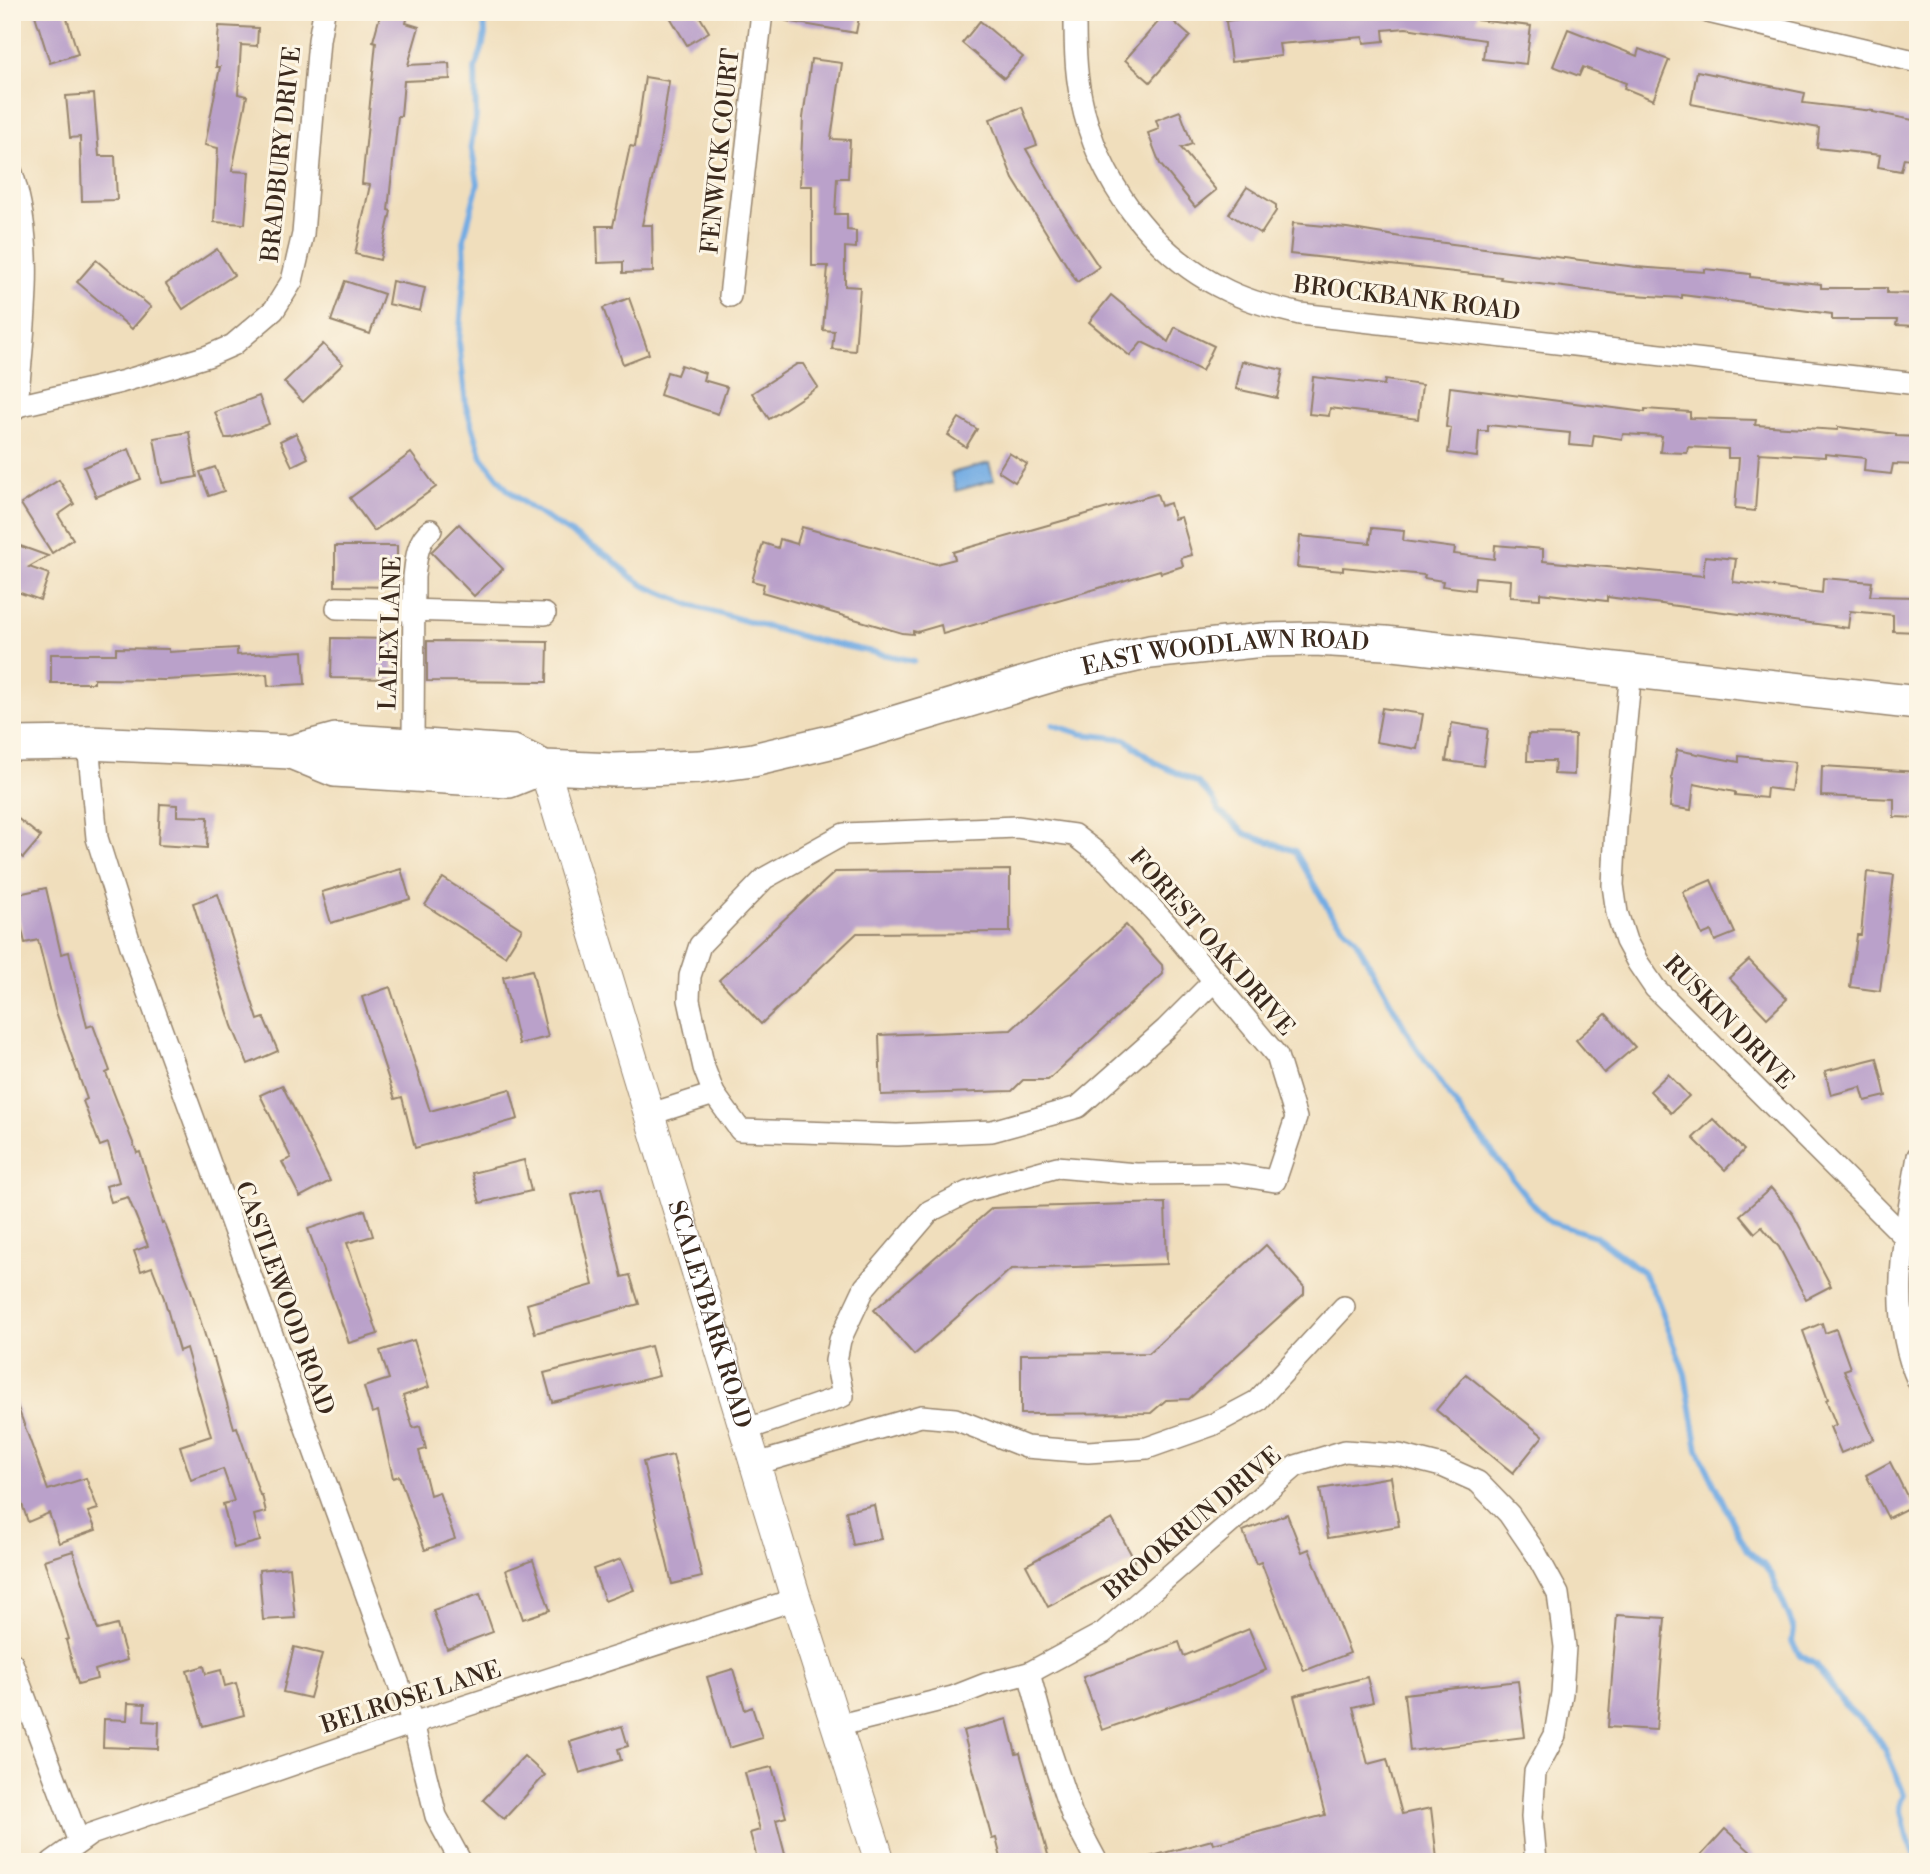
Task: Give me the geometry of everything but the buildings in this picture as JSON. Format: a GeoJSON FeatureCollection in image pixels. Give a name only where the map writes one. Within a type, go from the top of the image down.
{"type":"FeatureCollection","features":[{"type":"Feature","properties":{"kind":"main road","name":"EAST WOODLAWN ROAD"},"geometry":{"type":"LineString","coordinates":[[291,752],[335,770],[509,781],[544,767],[648,770],[700,767],[753,760],[879,729],[1062,672],[1150,652],[1219,643],[1315,639],[1385,643],[1918,703]]}},
{"type":"Feature","properties":{"kind":"main road","name":"EAST WOODLAWN ROAD"},"geometry":{"type":"LineString","coordinates":[[12,744],[88,743],[291,752],[336,740],[413,743],[513,752],[544,767]]}},
{"type":"Feature","properties":{"kind":"street","name":"BRADBURY DRIVE"},"geometry":{"type":"LineString","coordinates":[[15,409],[208,356],[233,345],[274,310],[292,281],[303,234],[319,40],[324,12]]}},
{"type":"Feature","properties":{"kind":"street","name":"FENWICK COURT"},"geometry":{"type":"LineString","coordinates":[[730,296],[762,12]]}},
{"type":"Feature","properties":{"kind":"street","name":"BROCKBANK ROAD"},"geometry":{"type":"LineString","coordinates":[[1075,12],[1076,57],[1081,97],[1098,153],[1117,190],[1136,218],[1163,246],[1194,271],[1228,290],[1263,305],[1300,314],[1918,384]]}},
{"type":"Feature","properties":{"kind":"street"},"geometry":{"type":"LineString","coordinates":[[1708,12],[1918,62]]}},
{"type":"Feature","properties":{"kind":"street"},"geometry":{"type":"LineString","coordinates":[[12,173],[26,226],[28,269],[15,409]]}},
{"type":"Feature","properties":{"kind":"street","name":"LALEX LANE"},"geometry":{"type":"LineString","coordinates":[[413,743],[413,611],[416,555],[424,535],[431,530]]}},
{"type":"Feature","properties":{"kind":"street"},"geometry":{"type":"LineString","coordinates":[[337,608],[545,614]]}},
{"type":"Feature","properties":{"kind":"street","name":"RUSKIN DRIVE"},"geometry":{"type":"LineString","coordinates":[[1631,670],[1613,871],[1617,913],[1626,941],[1655,988],[1905,1237]]}},
{"type":"Feature","properties":{"kind":"street","name":"CASTLEWOOD ROAD"},"geometry":{"type":"LineString","coordinates":[[88,743],[97,838],[118,907],[413,1723],[436,1816],[461,1862]]}},
{"type":"Feature","properties":{"kind":"street","name":"SCALEYBARK ROAD"},"geometry":{"type":"LineString","coordinates":[[544,767],[796,1600],[880,1862]]}},
{"type":"Feature","properties":{"kind":"street","name":"FOREST OAK DRIVE"},"geometry":{"type":"LineString","coordinates":[[714,1094],[704,1068],[689,1000],[691,976],[700,945],[765,878],[844,834],[1017,827],[1074,835],[1109,862],[1170,928],[1277,1056],[1296,1118],[1275,1181],[1225,1173],[1136,1174],[1057,1167],[968,1192],[930,1211],[865,1287],[840,1340],[836,1361],[843,1396],[745,1430]]}},
{"type":"Feature","properties":{"kind":"street"},"geometry":{"type":"LineString","coordinates":[[651,1114],[714,1094],[740,1130],[905,1136],[992,1131],[1078,1107],[1166,1029],[1214,981]]}},
{"type":"Feature","properties":{"kind":"street"},"geometry":{"type":"LineString","coordinates":[[1918,1156],[1902,1261],[1902,1324],[1907,1352],[1918,1381]]}},
{"type":"Feature","properties":{"kind":"street"},"geometry":{"type":"LineString","coordinates":[[756,1464],[921,1416],[955,1419],[1026,1447],[1088,1452],[1147,1448],[1212,1426],[1257,1401],[1344,1307]]}},
{"type":"Feature","properties":{"kind":"street","name":"BROOKRUN DRIVE"},"geometry":{"type":"LineString","coordinates":[[836,1728],[953,1697],[986,1684],[1029,1673],[1103,1633],[1296,1466],[1345,1451],[1399,1455],[1442,1466],[1478,1482],[1509,1514],[1535,1552],[1558,1594],[1565,1647],[1562,1693],[1555,1735],[1535,1772],[1532,1817],[1536,1862]]}},
{"type":"Feature","properties":{"kind":"street","name":"BELROSE LANE"},"geometry":{"type":"LineString","coordinates":[[52,1862],[91,1834],[413,1723],[796,1600]]}},
{"type":"Feature","properties":{"kind":"street"},"geometry":{"type":"LineString","coordinates":[[12,1663],[79,1842]]}},
{"type":"Feature","properties":{"kind":"street"},"geometry":{"type":"LineString","coordinates":[[1029,1673],[1049,1747],[1072,1815],[1097,1862]]}},
{"type":"Feature","properties":{"kind":"water"},"geometry":{"type":"Polygon","coordinates":[[[989,463],[994,480],[956,491],[951,473],[989,463]]]}},
{"type":"Feature","properties":{"kind":"waterway"},"geometry":{"type":"LineString","coordinates":[[483,12],[485,34],[475,69],[476,117],[471,145],[478,183],[464,238],[465,267],[459,342],[466,406],[482,457],[506,488],[530,508],[611,558],[645,586],[693,606],[807,638],[914,661]]}},
{"type":"Feature","properties":{"kind":"waterway"},"geometry":{"type":"LineString","coordinates":[[1053,725],[1082,734],[1125,739],[1154,762],[1198,783],[1213,799],[1219,811],[1246,834],[1295,851],[1331,914],[1354,937],[1415,1046],[1466,1119],[1529,1200],[1550,1222],[1595,1236],[1642,1271],[1657,1298],[1685,1374],[1698,1450],[1747,1550],[1772,1576],[1794,1629],[1792,1642],[1800,1655],[1815,1664],[1844,1704],[1873,1732],[1886,1751],[1904,1794],[1900,1807],[1908,1841],[1918,1862]]}}]}
